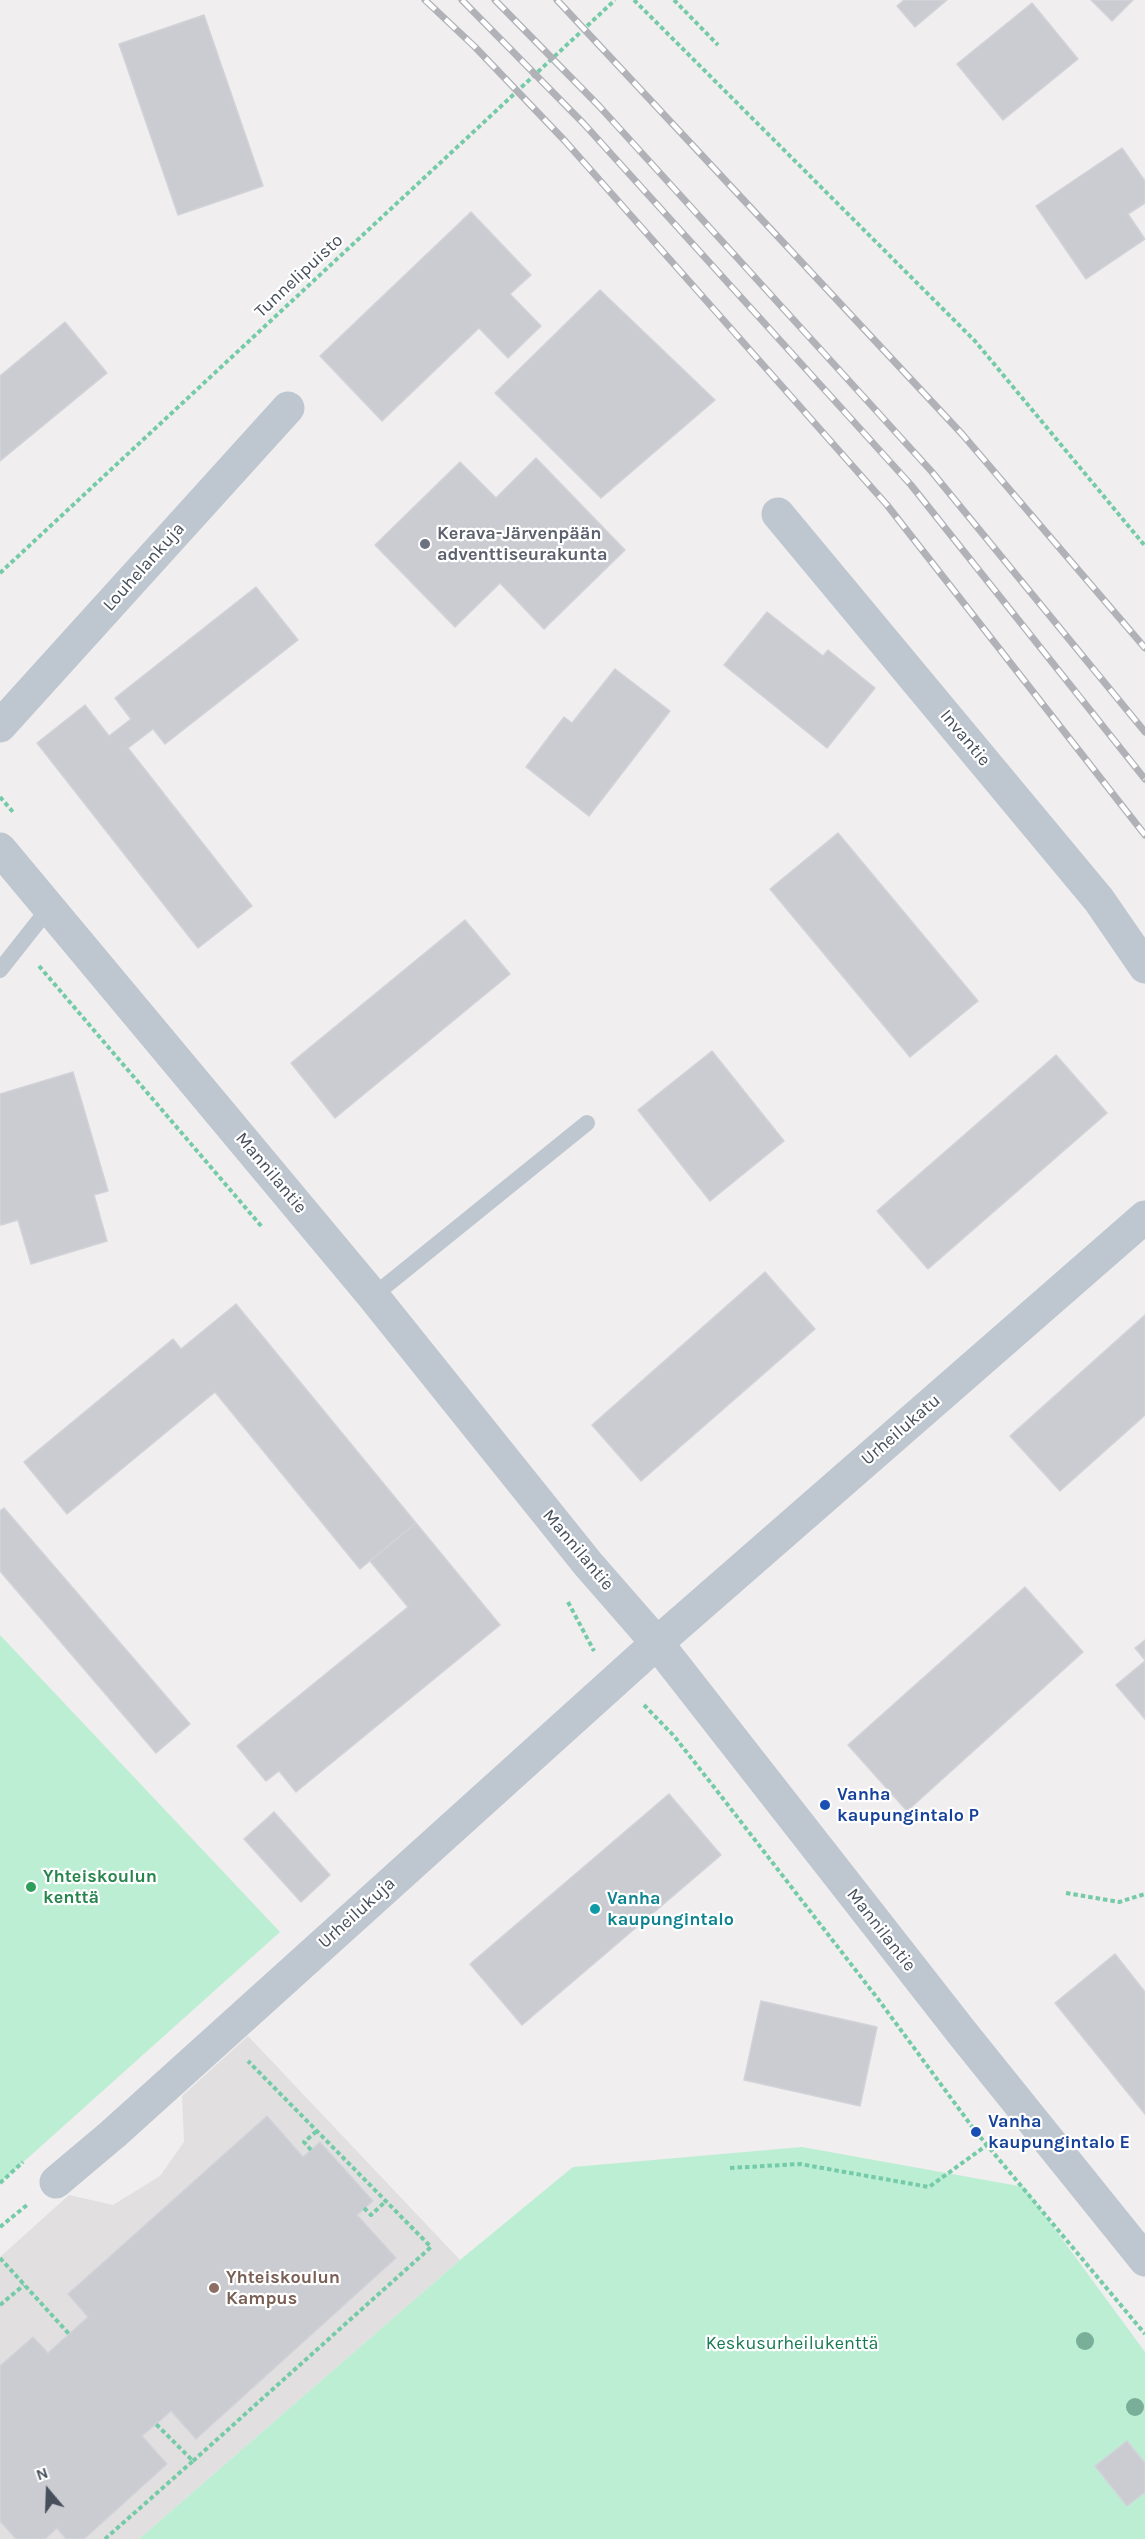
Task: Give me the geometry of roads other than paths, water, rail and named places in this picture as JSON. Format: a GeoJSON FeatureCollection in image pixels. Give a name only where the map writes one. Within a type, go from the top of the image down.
{"type":"FeatureCollection","features":[{"type":"Feature","properties":{"kind":"street","name":"Louhelankuja"},"geometry":{"type":"LineString","coordinates":[[0,726],[288,408]]}},
{"type":"Feature","properties":{"kind":"street","name":"Invantie"},"geometry":{"type":"LineString","coordinates":[[778,514],[1099,900],[1145,967]]}},
{"type":"Feature","properties":{"kind":"street","name":"Mannilantie"},"geometry":{"type":"LineString","coordinates":[[0,849],[373,1296],[588,1564],[657,1643],[963,2034],[1145,2260]]}},
{"type":"Feature","properties":{"kind":"street","name":"Urheilukatu"},"geometry":{"type":"LineString","coordinates":[[657,1643],[1145,1217]]}},
{"type":"Feature","properties":{"kind":"street","name":"Urheilukuja"},"geometry":{"type":"LineString","coordinates":[[56,2182],[657,1643]]}},
{"type":"Feature","properties":{"kind":"lane"},"geometry":{"type":"LineString","coordinates":[[0,970],[49,908]]}},
{"type":"Feature","properties":{"kind":"lane"},"geometry":{"type":"LineString","coordinates":[[373,1296],[587,1123]]}},
{"type":"Feature","properties":{"kind":"railway"},"geometry":{"type":"LineString","coordinates":[[425,0],[475,47],[565,141],[887,505],[1145,835]]}},
{"type":"Feature","properties":{"kind":"railway"},"geometry":{"type":"LineString","coordinates":[[462,0],[584,124],[911,485],[1145,779]]}},
{"type":"Feature","properties":{"kind":"railway"},"geometry":{"type":"LineString","coordinates":[[495,0],[599,106],[932,472],[1145,732]]}},
{"type":"Feature","properties":{"kind":"railway"},"geometry":{"type":"LineString","coordinates":[[557,0],[962,434],[1145,648]]}},
{"type":"Feature","properties":{"kind":"place","name":"Kerava-Järvenpään adventtiseurakunta"},"geometry":{"type":"Point","coordinates":[425,544]}},
{"type":"Feature","properties":{"kind":"place","name":"Vanha kaupungintalo P"},"geometry":{"type":"Point","coordinates":[825,1805]}},
{"type":"Feature","properties":{"kind":"place","name":"Yhteiskoulun kenttä"},"geometry":{"type":"Point","coordinates":[31,1887]}},
{"type":"Feature","properties":{"kind":"place","name":"Vanha kaupungintalo"},"geometry":{"type":"Point","coordinates":[595,1909]}},
{"type":"Feature","properties":{"kind":"place","name":"Vanha kaupungintalo E"},"geometry":{"type":"Point","coordinates":[976,2132]}},
{"type":"Feature","properties":{"kind":"place","name":"Yhteiskoulun Kampus"},"geometry":{"type":"Point","coordinates":[214,2288]}},
{"type":"Feature","properties":{"kind":"park label","name":"Keskusurheilukenttä"},"geometry":{"type":"Point","coordinates":[792,2344]}}]}
